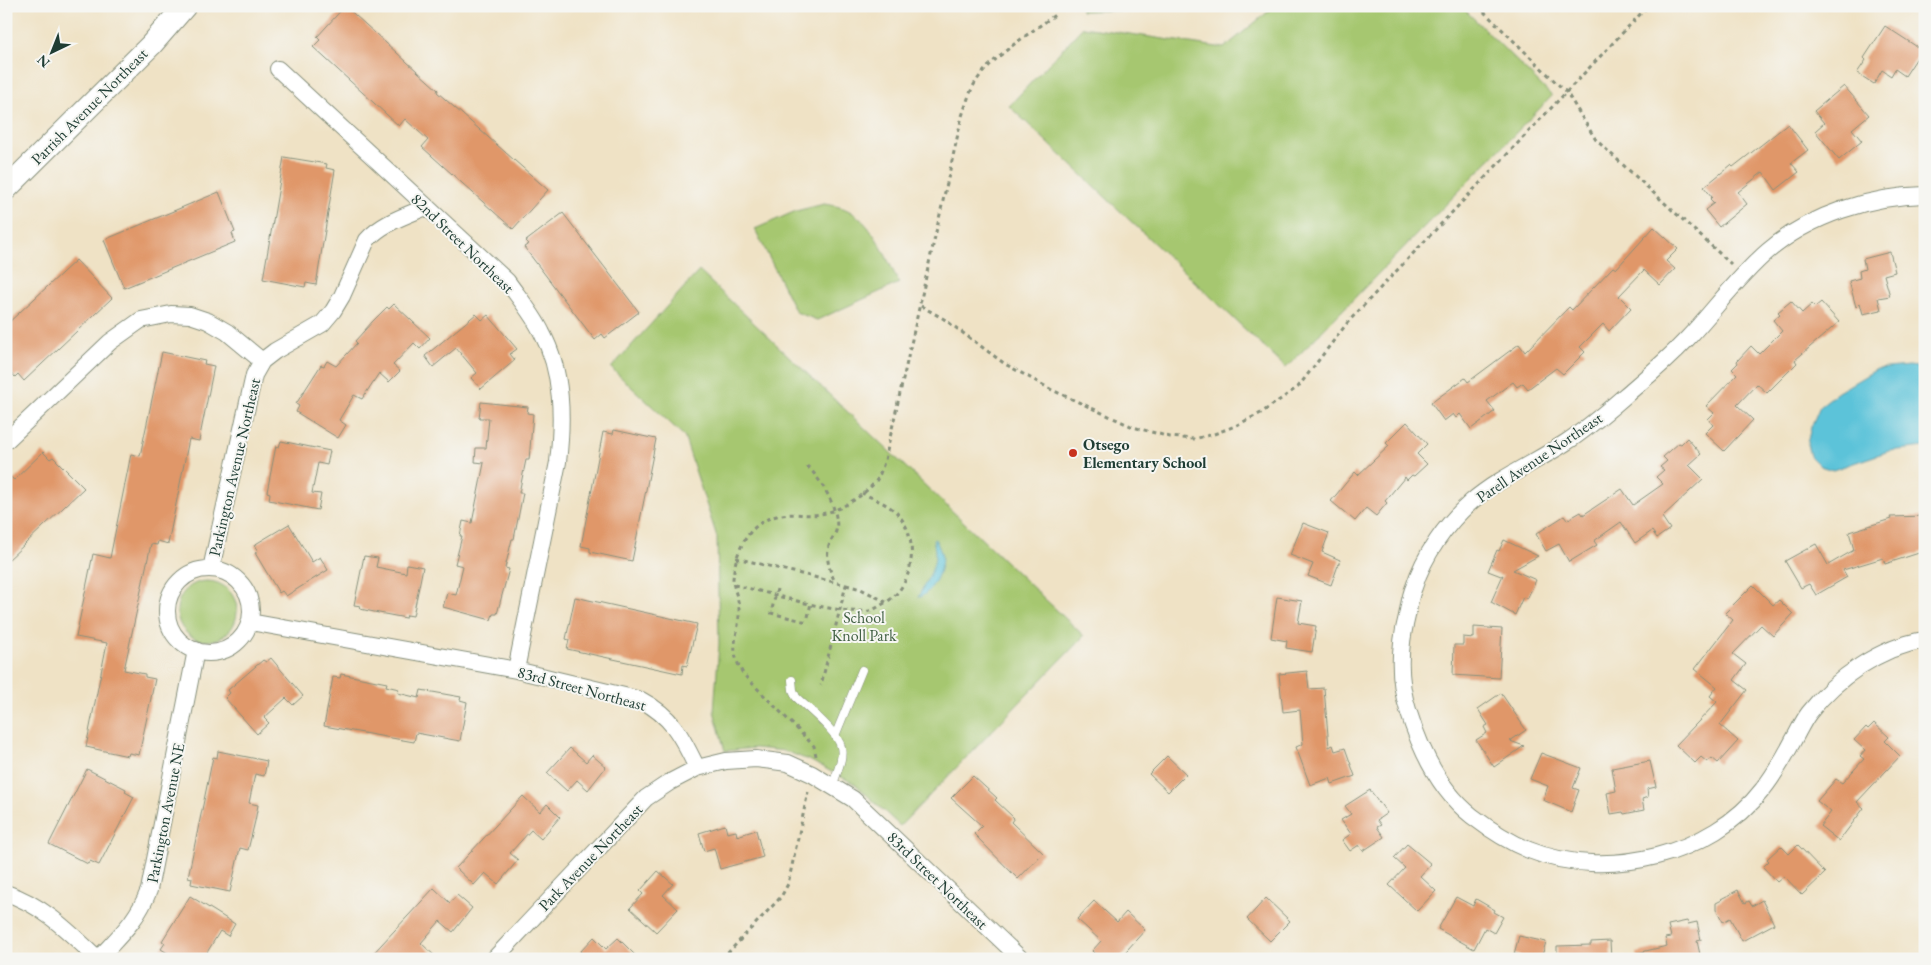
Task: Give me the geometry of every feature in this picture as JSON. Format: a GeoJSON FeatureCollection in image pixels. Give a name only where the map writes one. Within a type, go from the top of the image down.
{"type":"FeatureCollection","features":[{"type":"Feature","properties":{"kind":"main road","name":"Parrish Avenue Northeast"},"geometry":{"type":"LineString","coordinates":[[6,189],[151,44],[185,6]]}},
{"type":"Feature","properties":{"kind":"main road","name":"Parrish Avenue Northeast"},"geometry":{"type":"LineString","coordinates":[[6,174],[151,44]]}},
{"type":"Feature","properties":{"kind":"street","name":"82nd Street Northeast"},"geometry":{"type":"LineString","coordinates":[[278,69],[507,281],[530,312],[543,334],[554,367],[561,403],[562,432],[558,462],[516,670]]}},
{"type":"Feature","properties":{"kind":"street","name":"Parell Avenue Northeast"},"geometry":{"type":"LineString","coordinates":[[1925,195],[1872,201],[1830,214],[1798,229],[1769,249],[1742,275],[1688,338],[1616,404],[1569,441],[1494,486],[1470,503],[1449,525],[1432,549],[1414,587],[1405,625],[1400,661],[1402,694],[1424,754],[1453,798],[1470,814],[1493,830],[1530,850],[1558,858],[1598,863],[1644,859],[1673,852],[1707,836],[1740,814],[1762,790],[1782,761],[1807,715],[1832,688],[1858,667],[1882,654],[1914,642],[1925,640]]}},
{"type":"Feature","properties":{"kind":"street","name":"Parkington Avenue Northeast"},"geometry":{"type":"LineString","coordinates":[[211,569],[254,375],[262,361],[275,351],[322,324],[342,296],[367,240],[373,234],[382,227],[426,207]]}},
{"type":"Feature","properties":{"kind":"street"},"geometry":{"type":"LineString","coordinates":[[6,441],[110,342],[141,320],[171,314],[190,315],[208,321],[227,332],[262,361]]}},
{"type":"Feature","properties":{"kind":"street"},"geometry":{"type":"LineString","coordinates":[[204,569],[218,570],[230,574],[241,583],[248,595],[251,608],[250,622],[244,634],[235,644],[223,651],[209,653],[183,644],[174,634],[168,621],[167,606],[171,593],[179,582],[191,573],[204,569]]}},
{"type":"Feature","properties":{"kind":"street","name":"83rd Street Northeast"},"geometry":{"type":"LineString","coordinates":[[250,622],[516,670],[641,700],[658,709],[671,722],[697,768],[726,761],[756,759],[788,763],[833,785],[853,799],[1021,959]]}},
{"type":"Feature","properties":{"kind":"street","name":"Parkington Avenue NE"},"geometry":{"type":"LineString","coordinates":[[98,959],[142,909],[150,890],[196,650]]}},
{"type":"Feature","properties":{"kind":"street","name":"Park Avenue Northeast"},"geometry":{"type":"LineString","coordinates":[[494,959],[646,798],[670,782],[697,768]]}},
{"type":"Feature","properties":{"kind":"street"},"geometry":{"type":"LineString","coordinates":[[6,893],[23,899],[50,916],[98,959]]}},
{"type":"Feature","properties":{"kind":"lane"},"geometry":{"type":"LineString","coordinates":[[835,736],[862,670]]}},
{"type":"Feature","properties":{"kind":"lane"},"geometry":{"type":"LineString","coordinates":[[792,680],[792,690],[796,698],[835,736],[841,745],[841,757],[833,785]]}},
{"type":"Feature","properties":{"kind":"path"},"geometry":{"type":"LineString","coordinates":[[1478,6],[1567,94],[1596,140],[1742,275]]}},
{"type":"Feature","properties":{"kind":"path"},"geometry":{"type":"LineString","coordinates":[[921,306],[944,319],[1013,368],[1052,390],[1133,427],[1170,437],[1194,438],[1214,434],[1235,426],[1261,412],[1298,387],[1348,322],[1567,94],[1648,6]]}},
{"type":"Feature","properties":{"kind":"path"},"geometry":{"type":"LineString","coordinates":[[722,959],[781,897],[788,884],[816,759],[814,746],[744,675],[737,664],[734,650],[739,610],[734,584],[736,558],[744,541],[755,527],[768,519],[780,515],[819,514],[834,511],[877,481],[885,460],[962,116],[968,98],[976,82],[992,63],[1056,14]]}},
{"type":"Feature","properties":{"kind":"path"},"geometry":{"type":"LineString","coordinates":[[808,466],[824,486],[834,511],[837,524],[836,532],[830,542],[827,554],[828,567],[835,582]]}},
{"type":"Feature","properties":{"kind":"path"},"geometry":{"type":"LineString","coordinates":[[734,584],[840,610],[871,611],[886,603],[898,592],[904,583],[910,566],[912,549],[909,533],[896,512],[884,503],[862,493]]}},
{"type":"Feature","properties":{"kind":"path"},"geometry":{"type":"LineString","coordinates":[[736,558],[861,589],[886,603]]}},
{"type":"Feature","properties":{"kind":"path"},"geometry":{"type":"LineString","coordinates":[[821,685],[846,585]]}},
{"type":"Feature","properties":{"kind":"path"},"geometry":{"type":"LineString","coordinates":[[777,589],[771,613],[807,622]]}},
{"type":"Feature","properties":{"kind":"path"},"geometry":{"type":"LineString","coordinates":[[808,617],[811,603]]}},
{"type":"Feature","properties":{"kind":"green space"},"geometry":{"type":"Polygon","coordinates":[[[1081,6],[1148,6],[1146,10],[1081,11],[1081,6]]]}},
{"type":"Feature","properties":{"kind":"green space"},"geometry":{"type":"Polygon","coordinates":[[[1275,6],[1461,6],[1552,96],[1286,368],[1009,106],[1083,27],[1224,48],[1275,6]]]}},
{"type":"Feature","properties":{"kind":"green space"},"geometry":{"type":"Polygon","coordinates":[[[824,204],[843,208],[853,213],[862,221],[877,240],[899,283],[817,320],[796,312],[755,229],[796,211],[824,204]]]}},
{"type":"Feature","properties":{"kind":"green space","name":"School Knoll Park"},"geometry":{"type":"Polygon","coordinates":[[[699,271],[1084,636],[900,826],[855,784],[811,761],[785,751],[755,748],[725,751],[714,711],[719,644],[717,537],[684,436],[611,368],[699,271]]]}},
{"type":"Feature","properties":{"kind":"green space"},"geometry":{"type":"Polygon","coordinates":[[[207,581],[224,586],[232,594],[237,611],[232,628],[224,636],[207,641],[190,636],[182,628],[177,611],[182,594],[190,586],[207,581]]]}},
{"type":"Feature","properties":{"kind":"water"},"geometry":{"type":"Polygon","coordinates":[[[1909,366],[1925,368],[1925,447],[1889,451],[1833,470],[1820,466],[1810,456],[1807,444],[1811,427],[1820,406],[1838,392],[1877,369],[1909,366]]]}},
{"type":"Feature","properties":{"kind":"water"},"geometry":{"type":"Polygon","coordinates":[[[935,539],[942,557],[940,568],[933,585],[925,594],[918,597],[932,570],[935,556],[933,540],[935,539]]]}},
{"type":"Feature","properties":{"kind":"building"},"geometry":{"type":"Polygon","coordinates":[[[345,6],[438,90],[437,92],[548,190],[513,229],[422,147],[428,140],[405,119],[399,126],[313,47],[320,40],[317,37],[345,6]]]}},
{"type":"Feature","properties":{"kind":"building"},"geometry":{"type":"Polygon","coordinates":[[[1885,26],[1922,50],[1905,76],[1895,69],[1891,76],[1882,70],[1874,84],[1857,73],[1866,60],[1864,58],[1885,26]]]}},
{"type":"Feature","properties":{"kind":"building"},"geometry":{"type":"Polygon","coordinates":[[[1844,86],[1869,115],[1852,129],[1862,141],[1839,160],[1815,131],[1824,123],[1814,111],[1844,86]]]}},
{"type":"Feature","properties":{"kind":"building"},"geometry":{"type":"Polygon","coordinates":[[[1788,124],[1808,150],[1791,163],[1799,172],[1776,190],[1763,172],[1738,192],[1747,204],[1719,227],[1705,210],[1714,203],[1704,187],[1788,124]]]}},
{"type":"Feature","properties":{"kind":"building"},"geometry":{"type":"Polygon","coordinates":[[[284,157],[327,164],[326,168],[335,170],[316,285],[306,283],[305,287],[263,279],[284,157]]]}},
{"type":"Feature","properties":{"kind":"building"},"geometry":{"type":"Polygon","coordinates":[[[219,192],[235,232],[232,233],[235,242],[124,288],[104,240],[219,192]]]}},
{"type":"Feature","properties":{"kind":"building"},"geometry":{"type":"Polygon","coordinates":[[[563,213],[639,312],[605,338],[602,334],[595,340],[524,247],[529,244],[526,241],[563,213]]]}},
{"type":"Feature","properties":{"kind":"building"},"geometry":{"type":"Polygon","coordinates":[[[1654,227],[1678,249],[1666,261],[1675,269],[1660,285],[1644,270],[1619,296],[1631,308],[1609,331],[1603,324],[1580,347],[1585,352],[1563,374],[1556,368],[1528,389],[1523,383],[1517,387],[1513,382],[1487,401],[1495,411],[1471,429],[1460,414],[1456,418],[1453,414],[1444,421],[1431,403],[1465,378],[1468,382],[1519,344],[1525,352],[1569,307],[1572,310],[1613,267],[1616,269],[1654,227]]]}},
{"type":"Feature","properties":{"kind":"building"},"geometry":{"type":"Polygon","coordinates":[[[1890,252],[1895,272],[1884,275],[1890,296],[1878,298],[1881,310],[1863,314],[1860,303],[1856,307],[1849,281],[1860,278],[1859,271],[1865,269],[1863,259],[1890,252]]]}},
{"type":"Feature","properties":{"kind":"building"},"geometry":{"type":"Polygon","coordinates":[[[76,260],[112,298],[24,381],[18,374],[15,377],[6,367],[6,325],[76,260]]]}},
{"type":"Feature","properties":{"kind":"building"},"geometry":{"type":"Polygon","coordinates":[[[1791,301],[1802,313],[1812,304],[1815,307],[1821,302],[1839,322],[1795,360],[1797,363],[1767,393],[1757,384],[1737,405],[1753,420],[1724,451],[1705,433],[1713,425],[1708,419],[1714,413],[1706,406],[1737,374],[1732,369],[1751,346],[1759,354],[1782,331],[1773,320],[1780,314],[1778,312],[1791,301]]]}},
{"type":"Feature","properties":{"kind":"building"},"geometry":{"type":"Polygon","coordinates":[[[394,304],[430,338],[420,349],[414,343],[393,365],[400,371],[389,382],[379,373],[362,399],[354,395],[339,420],[346,425],[338,438],[296,412],[299,406],[296,404],[321,365],[324,366],[327,361],[336,366],[357,343],[355,341],[373,321],[387,307],[389,309],[394,304]]]}},
{"type":"Feature","properties":{"kind":"building"},"geometry":{"type":"Polygon","coordinates":[[[476,314],[482,320],[488,315],[517,349],[510,354],[515,360],[481,389],[471,378],[477,373],[456,348],[433,367],[425,356],[476,314]]]}},
{"type":"Feature","properties":{"kind":"building"},"geometry":{"type":"Polygon","coordinates":[[[162,352],[205,361],[204,364],[214,366],[199,441],[189,439],[168,544],[158,541],[157,545],[151,544],[124,670],[145,674],[145,677],[155,679],[139,755],[129,753],[128,756],[86,747],[107,643],[76,637],[93,554],[110,558],[131,454],[140,456],[162,352]]]}},
{"type":"Feature","properties":{"kind":"building"},"geometry":{"type":"Polygon","coordinates":[[[481,402],[528,407],[527,413],[533,414],[529,460],[526,460],[519,493],[523,493],[514,539],[512,539],[505,568],[509,569],[497,614],[493,614],[491,620],[443,607],[447,593],[456,595],[463,566],[455,564],[462,536],[460,536],[463,521],[472,523],[484,463],[475,462],[476,448],[486,448],[489,418],[479,418],[481,402]]]}},
{"type":"Feature","properties":{"kind":"building"},"geometry":{"type":"Polygon","coordinates":[[[1407,422],[1427,444],[1417,454],[1427,464],[1414,476],[1412,475],[1407,480],[1405,477],[1385,501],[1387,503],[1376,516],[1366,508],[1355,521],[1331,501],[1355,472],[1358,475],[1389,446],[1386,443],[1407,422]]]}},
{"type":"Feature","properties":{"kind":"building"},"geometry":{"type":"Polygon","coordinates":[[[614,430],[656,439],[632,561],[590,552],[590,548],[581,546],[603,432],[613,434],[614,430]]]}},
{"type":"Feature","properties":{"kind":"building"},"geometry":{"type":"Polygon","coordinates":[[[1687,438],[1701,454],[1689,465],[1703,479],[1662,517],[1670,529],[1657,538],[1652,531],[1635,543],[1621,522],[1594,541],[1597,545],[1569,562],[1559,544],[1546,551],[1536,534],[1564,516],[1567,520],[1581,512],[1583,515],[1622,489],[1633,505],[1663,484],[1656,477],[1664,470],[1660,467],[1667,461],[1663,457],[1687,438]]]}},
{"type":"Feature","properties":{"kind":"building"},"geometry":{"type":"Polygon","coordinates":[[[281,441],[330,451],[327,465],[318,463],[312,493],[321,494],[318,510],[269,500],[270,493],[267,492],[276,446],[279,447],[281,441]]]}},
{"type":"Feature","properties":{"kind":"building"},"geometry":{"type":"Polygon","coordinates":[[[43,452],[50,459],[53,457],[84,488],[6,562],[6,473],[14,480],[43,452]]]}},
{"type":"Feature","properties":{"kind":"building"},"geometry":{"type":"Polygon","coordinates":[[[1925,516],[1925,551],[1885,564],[1883,558],[1843,570],[1847,577],[1816,595],[1809,584],[1801,588],[1785,561],[1816,544],[1828,565],[1854,550],[1849,532],[1891,519],[1890,517],[1925,516]]]}},
{"type":"Feature","properties":{"kind":"building"},"geometry":{"type":"Polygon","coordinates":[[[1303,523],[1329,533],[1322,552],[1340,560],[1331,585],[1308,576],[1313,564],[1290,555],[1303,523]]]}},
{"type":"Feature","properties":{"kind":"building"},"geometry":{"type":"Polygon","coordinates":[[[289,524],[312,562],[320,557],[328,570],[286,596],[282,591],[279,593],[255,553],[258,551],[254,545],[289,524]]]}},
{"type":"Feature","properties":{"kind":"building"},"geometry":{"type":"Polygon","coordinates":[[[1504,540],[1538,556],[1513,570],[1536,580],[1527,599],[1523,597],[1515,615],[1491,602],[1503,575],[1488,571],[1497,550],[1499,551],[1504,540]]]}},
{"type":"Feature","properties":{"kind":"building"},"geometry":{"type":"Polygon","coordinates":[[[364,556],[378,558],[376,567],[406,573],[407,564],[423,567],[413,616],[407,615],[406,618],[379,613],[360,609],[361,606],[354,605],[364,556]]]}},
{"type":"Feature","properties":{"kind":"building"},"geometry":{"type":"Polygon","coordinates":[[[1753,585],[1773,605],[1779,600],[1793,614],[1773,636],[1761,625],[1733,654],[1746,664],[1734,680],[1747,690],[1720,725],[1738,741],[1718,763],[1712,758],[1707,762],[1701,757],[1695,763],[1676,745],[1717,702],[1710,696],[1717,687],[1695,669],[1733,620],[1725,613],[1753,585]]]}},
{"type":"Feature","properties":{"kind":"building"},"geometry":{"type":"Polygon","coordinates":[[[575,597],[697,624],[687,666],[683,665],[682,674],[567,649],[569,640],[566,639],[575,597]]]}},
{"type":"Feature","properties":{"kind":"building"},"geometry":{"type":"Polygon","coordinates":[[[1277,597],[1302,601],[1298,623],[1316,626],[1312,652],[1286,648],[1287,641],[1271,638],[1277,597]]]}},
{"type":"Feature","properties":{"kind":"building"},"geometry":{"type":"Polygon","coordinates":[[[1474,627],[1502,629],[1499,678],[1453,675],[1454,645],[1463,645],[1463,637],[1474,638],[1474,627]]]}},
{"type":"Feature","properties":{"kind":"building"},"geometry":{"type":"Polygon","coordinates":[[[271,658],[303,696],[293,705],[286,698],[264,718],[269,723],[257,734],[225,698],[230,693],[228,690],[263,660],[266,662],[271,658]]]}},
{"type":"Feature","properties":{"kind":"building"},"geometry":{"type":"Polygon","coordinates":[[[1307,671],[1309,689],[1324,688],[1329,747],[1333,745],[1335,751],[1345,748],[1355,776],[1332,784],[1330,778],[1310,785],[1296,747],[1303,744],[1300,710],[1283,712],[1279,674],[1307,671]]]}},
{"type":"Feature","properties":{"kind":"building"},"geometry":{"type":"Polygon","coordinates":[[[341,674],[387,683],[386,686],[399,689],[398,693],[419,698],[421,690],[461,697],[460,700],[467,702],[460,741],[416,733],[414,742],[324,726],[333,677],[340,678],[341,674]]]}},
{"type":"Feature","properties":{"kind":"building"},"geometry":{"type":"Polygon","coordinates":[[[1501,693],[1526,730],[1510,741],[1524,746],[1494,767],[1476,740],[1487,733],[1484,727],[1488,725],[1478,709],[1501,693]]]}},
{"type":"Feature","properties":{"kind":"building"},"geometry":{"type":"Polygon","coordinates":[[[1874,723],[1889,737],[1885,741],[1900,756],[1857,802],[1864,808],[1839,841],[1820,826],[1831,812],[1817,801],[1836,779],[1842,783],[1864,759],[1860,756],[1865,750],[1854,740],[1866,727],[1868,729],[1874,723]]]}},
{"type":"Feature","properties":{"kind":"building"},"geometry":{"type":"Polygon","coordinates":[[[570,748],[586,762],[592,755],[606,767],[588,790],[577,780],[567,791],[547,773],[570,748]]]}},
{"type":"Feature","properties":{"kind":"building"},"geometry":{"type":"Polygon","coordinates":[[[218,751],[267,761],[264,776],[255,774],[249,803],[258,805],[255,821],[248,850],[240,848],[230,892],[191,884],[192,878],[188,877],[213,757],[217,758],[218,751]]]}},
{"type":"Feature","properties":{"kind":"building"},"geometry":{"type":"Polygon","coordinates":[[[1541,753],[1581,768],[1573,788],[1579,790],[1571,812],[1543,800],[1548,786],[1530,779],[1541,753]]]}},
{"type":"Feature","properties":{"kind":"building"},"geometry":{"type":"Polygon","coordinates":[[[1167,756],[1186,774],[1168,792],[1149,774],[1167,756]]]}},
{"type":"Feature","properties":{"kind":"building"},"geometry":{"type":"Polygon","coordinates":[[[1650,761],[1656,787],[1647,789],[1648,797],[1642,799],[1644,810],[1624,814],[1623,812],[1611,814],[1607,793],[1616,791],[1612,768],[1650,761]]]}},
{"type":"Feature","properties":{"kind":"building"},"geometry":{"type":"Polygon","coordinates":[[[87,769],[126,789],[125,792],[134,797],[99,865],[90,861],[88,864],[49,844],[87,769]]]}},
{"type":"Feature","properties":{"kind":"building"},"geometry":{"type":"Polygon","coordinates":[[[973,776],[997,798],[995,800],[1014,818],[1011,822],[1043,853],[1018,879],[974,834],[982,826],[951,798],[973,776]]]}},
{"type":"Feature","properties":{"kind":"building"},"geometry":{"type":"Polygon","coordinates":[[[1370,790],[1387,813],[1377,820],[1381,825],[1377,827],[1384,837],[1363,851],[1359,845],[1350,851],[1342,840],[1351,834],[1341,820],[1351,814],[1345,806],[1370,790]]]}},
{"type":"Feature","properties":{"kind":"building"},"geometry":{"type":"Polygon","coordinates":[[[523,796],[540,812],[547,804],[560,817],[541,839],[531,830],[510,853],[518,860],[498,884],[485,873],[474,885],[456,868],[523,796]]]}},
{"type":"Feature","properties":{"kind":"building"},"geometry":{"type":"Polygon","coordinates":[[[725,825],[727,833],[736,831],[737,836],[756,830],[763,857],[720,869],[714,848],[704,851],[699,833],[725,825]]]}},
{"type":"Feature","properties":{"kind":"building"},"geometry":{"type":"Polygon","coordinates":[[[1407,844],[1431,864],[1420,876],[1436,891],[1417,911],[1389,885],[1405,868],[1394,858],[1407,844]]]}},
{"type":"Feature","properties":{"kind":"building"},"geometry":{"type":"Polygon","coordinates":[[[1798,845],[1825,873],[1802,895],[1784,876],[1777,882],[1763,867],[1769,861],[1767,859],[1781,846],[1789,854],[1798,845]]]}},
{"type":"Feature","properties":{"kind":"building"},"geometry":{"type":"Polygon","coordinates":[[[658,871],[673,884],[663,895],[678,909],[656,932],[630,908],[643,894],[640,891],[658,871]]]}},
{"type":"Feature","properties":{"kind":"building"},"geometry":{"type":"Polygon","coordinates":[[[434,888],[450,903],[457,895],[472,908],[453,932],[440,921],[421,943],[438,959],[368,959],[434,888]]]}},
{"type":"Feature","properties":{"kind":"building"},"geometry":{"type":"Polygon","coordinates":[[[1738,890],[1745,903],[1749,901],[1752,906],[1762,900],[1774,924],[1742,941],[1730,918],[1723,922],[1716,909],[1716,903],[1738,890]]]}},
{"type":"Feature","properties":{"kind":"building"},"geometry":{"type":"Polygon","coordinates":[[[190,896],[235,924],[228,936],[220,931],[203,959],[177,959],[161,949],[165,943],[162,941],[190,896]]]}},
{"type":"Feature","properties":{"kind":"building"},"geometry":{"type":"Polygon","coordinates":[[[1456,897],[1473,906],[1476,899],[1503,917],[1494,933],[1485,928],[1474,949],[1438,929],[1456,897]]]}},
{"type":"Feature","properties":{"kind":"building"},"geometry":{"type":"Polygon","coordinates":[[[1266,898],[1290,921],[1270,941],[1247,919],[1266,898]]]}},
{"type":"Feature","properties":{"kind":"building"},"geometry":{"type":"Polygon","coordinates":[[[1094,901],[1117,922],[1126,912],[1145,930],[1119,959],[1100,959],[1092,951],[1101,941],[1077,919],[1094,901]]]}},
{"type":"Feature","properties":{"kind":"building"},"geometry":{"type":"Polygon","coordinates":[[[1687,921],[1688,924],[1697,922],[1701,940],[1697,941],[1701,959],[1638,959],[1637,953],[1667,946],[1665,938],[1671,937],[1668,925],[1687,921]]]}},
{"type":"Feature","properties":{"kind":"building"},"geometry":{"type":"Polygon","coordinates":[[[1519,936],[1546,942],[1541,959],[1520,959],[1521,956],[1514,954],[1519,936]]]}},
{"type":"Feature","properties":{"kind":"building"},"geometry":{"type":"Polygon","coordinates":[[[594,937],[606,949],[618,938],[639,959],[587,959],[580,952],[594,937]]]}},
{"type":"Feature","properties":{"kind":"building"},"geometry":{"type":"Polygon","coordinates":[[[1610,941],[1611,959],[1557,959],[1557,946],[1591,945],[1591,942],[1610,941]]]}},
{"type":"Feature","properties":{"kind":"place","name":"Otsego Elementary School"},"geometry":{"type":"Point","coordinates":[1073,453]}}]}
